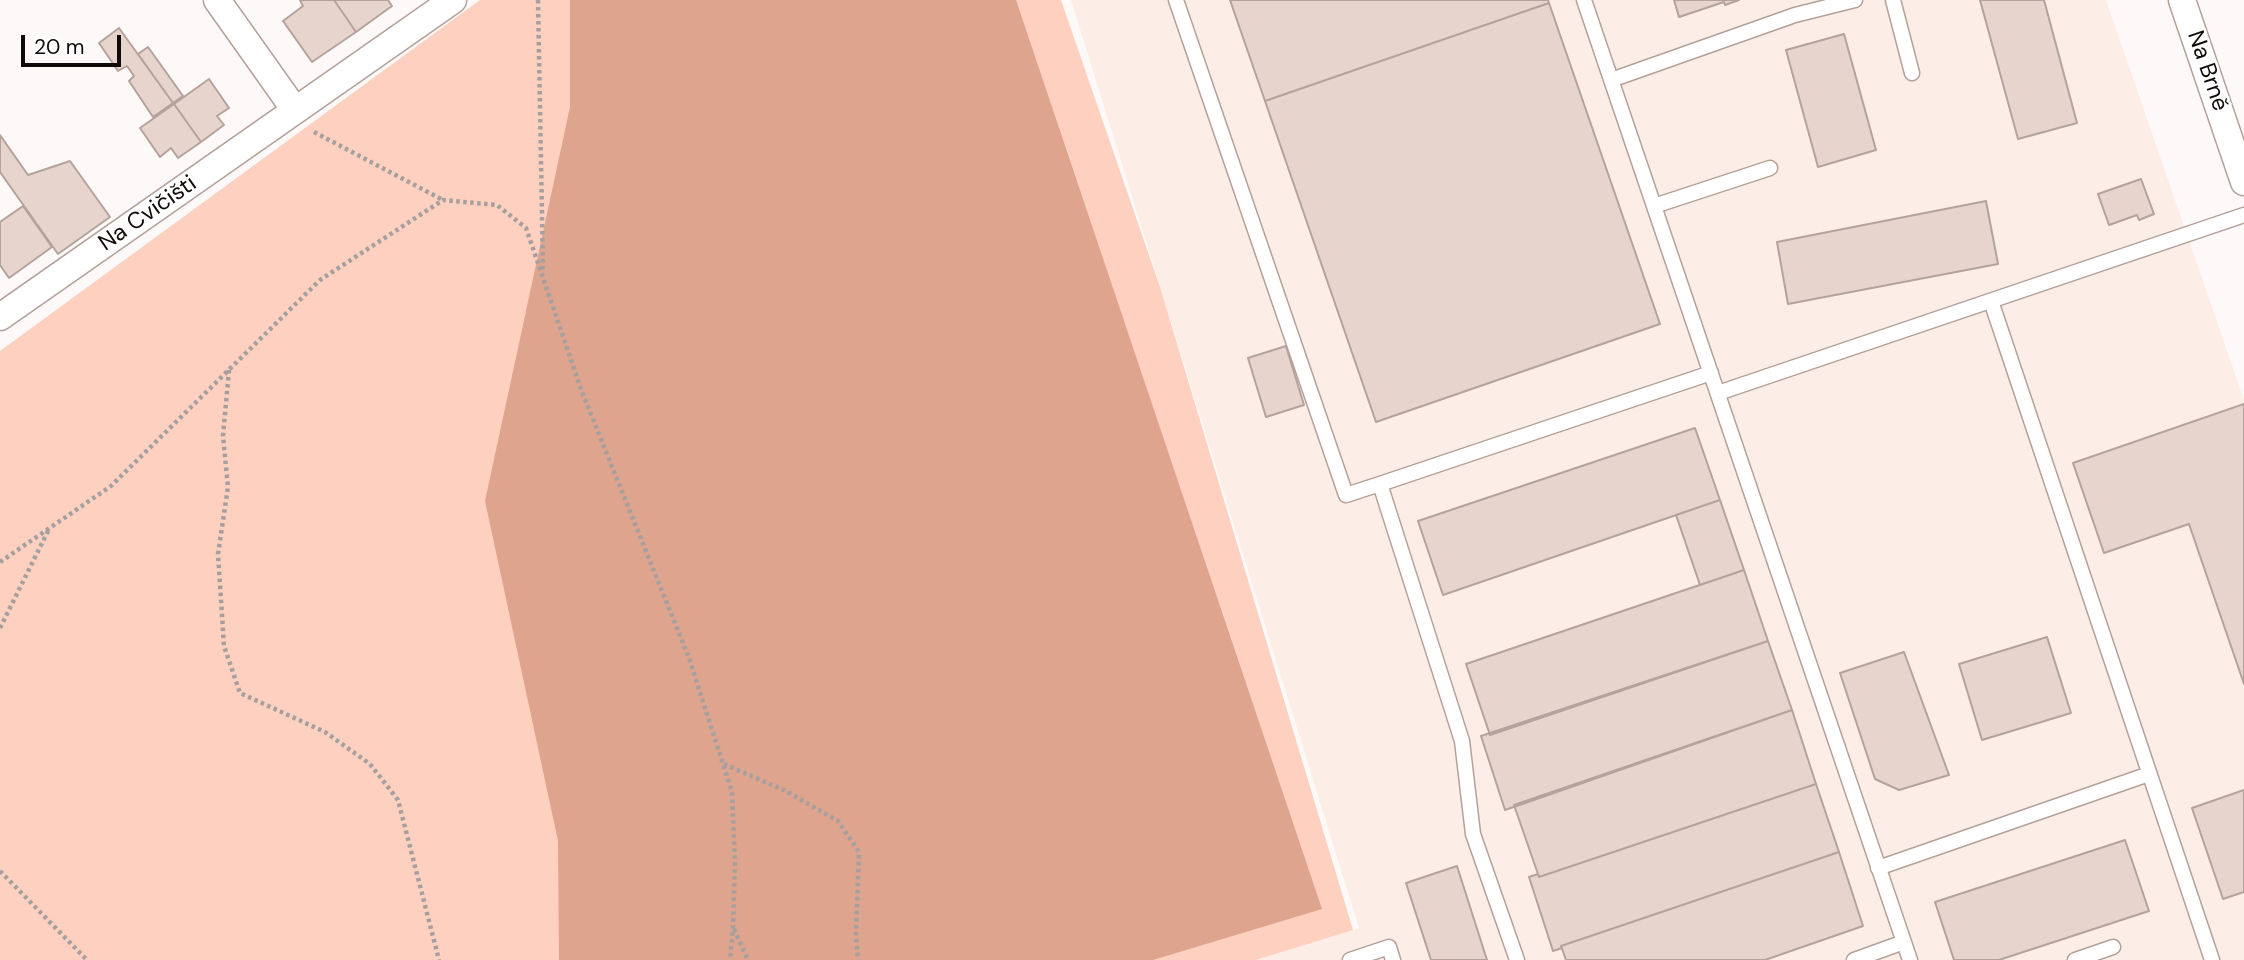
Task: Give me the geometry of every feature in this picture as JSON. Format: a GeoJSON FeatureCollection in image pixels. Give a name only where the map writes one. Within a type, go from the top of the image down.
{"type":"FeatureCollection","features":[{"type":"Feature","properties":{"kind":"street"},"geometry":{"type":"LineString","coordinates":[[217,0],[290,114]]}},
{"type":"Feature","properties":{"kind":"street","name":"Na Cvičišti"},"geometry":{"type":"LineString","coordinates":[[0,317],[453,0]]}},
{"type":"Feature","properties":{"kind":"street","name":"Na Brně"},"geometry":{"type":"LineString","coordinates":[[2182,0],[2236,131],[2244,182]]}},
{"type":"Feature","properties":{"kind":"lane"},"geometry":{"type":"LineString","coordinates":[[1176,0],[1346,495],[1711,373]]}},
{"type":"Feature","properties":{"kind":"lane"},"geometry":{"type":"LineString","coordinates":[[1584,0],[1910,960]]}},
{"type":"Feature","properties":{"kind":"lane"},"geometry":{"type":"LineString","coordinates":[[1611,80],[1795,15],[1855,0]]}},
{"type":"Feature","properties":{"kind":"lane"},"geometry":{"type":"LineString","coordinates":[[1893,0],[1912,73]]}},
{"type":"Feature","properties":{"kind":"lane"},"geometry":{"type":"LineString","coordinates":[[1654,206],[1770,168]]}},
{"type":"Feature","properties":{"kind":"lane"},"geometry":{"type":"LineString","coordinates":[[1718,393],[2244,215]]}},
{"type":"Feature","properties":{"kind":"lane"},"geometry":{"type":"LineString","coordinates":[[1991,301],[2212,960]]}},
{"type":"Feature","properties":{"kind":"lane"},"geometry":{"type":"LineString","coordinates":[[1380,484],[1462,741],[1473,834],[1517,960]]}},
{"type":"Feature","properties":{"kind":"lane"},"geometry":{"type":"LineString","coordinates":[[1878,868],[2149,774]]}},
{"type":"Feature","properties":{"kind":"lane"},"geometry":{"type":"LineString","coordinates":[[1854,960],[1904,942]]}},
{"type":"Feature","properties":{"kind":"lane"},"geometry":{"type":"LineString","coordinates":[[1350,960],[1389,947],[1393,960]]}},
{"type":"Feature","properties":{"kind":"lane"},"geometry":{"type":"LineString","coordinates":[[2075,960],[2113,947]]}},
{"type":"Feature","properties":{"kind":"path"},"geometry":{"type":"LineString","coordinates":[[538,0],[543,274]]}},
{"type":"Feature","properties":{"kind":"path"},"geometry":{"type":"LineString","coordinates":[[290,114],[443,200],[497,205],[526,228],[582,392],[689,658],[732,792],[735,862],[730,960]]}},
{"type":"Feature","properties":{"kind":"path"},"geometry":{"type":"LineString","coordinates":[[0,562],[111,486],[320,280],[443,200]]}},
{"type":"Feature","properties":{"kind":"path"},"geometry":{"type":"LineString","coordinates":[[230,369],[223,436],[228,487],[219,554],[224,646],[240,693],[325,732],[370,764],[398,800],[439,960]]}},
{"type":"Feature","properties":{"kind":"path"},"geometry":{"type":"LineString","coordinates":[[0,628],[49,528]]}},
{"type":"Feature","properties":{"kind":"path"},"geometry":{"type":"LineString","coordinates":[[723,764],[786,790],[838,821],[859,852],[856,934],[858,960]]}},
{"type":"Feature","properties":{"kind":"path"},"geometry":{"type":"LineString","coordinates":[[0,871],[87,960]]}},
{"type":"Feature","properties":{"kind":"path"},"geometry":{"type":"LineString","coordinates":[[733,928],[748,960]]}},
{"type":"Feature","properties":{"kind":"shaded area"},"geometry":{"type":"Polygon","coordinates":[[[480,0],[1061,0],[1160,287],[1353,930],[1256,960],[0,960],[0,351],[480,0]]]}},
{"type":"Feature","properties":{"kind":"shaded area"},"geometry":{"type":"Polygon","coordinates":[[[570,0],[1016,0],[1322,909],[1153,960],[559,960],[558,841],[485,501],[570,107],[570,0]]]}},
{"type":"Feature","properties":{"kind":"shaded area"},"geometry":{"type":"Polygon","coordinates":[[[1071,0],[2106,0],[2244,400],[2244,960],[1256,960],[1359,928],[1071,0]]]}},
{"type":"Feature","properties":{"kind":"building"},"geometry":{"type":"Polygon","coordinates":[[[300,0],[334,0],[356,32],[312,62],[283,21],[303,6],[300,0]]]}},
{"type":"Feature","properties":{"kind":"building"},"geometry":{"type":"Polygon","coordinates":[[[334,0],[388,0],[392,6],[356,32],[334,0]]]}},
{"type":"Feature","properties":{"kind":"building"},"geometry":{"type":"Polygon","coordinates":[[[1230,0],[1548,0],[1549,3],[1265,101],[1230,0]]]}},
{"type":"Feature","properties":{"kind":"building"},"geometry":{"type":"Polygon","coordinates":[[[1674,0],[1739,0],[1725,5],[1724,2],[1679,17],[1674,0]]]}},
{"type":"Feature","properties":{"kind":"building"},"geometry":{"type":"Polygon","coordinates":[[[1980,0],[2044,0],[2077,123],[2018,139],[1980,0]]]}},
{"type":"Feature","properties":{"kind":"building"},"geometry":{"type":"Polygon","coordinates":[[[1549,3],[1660,324],[1376,422],[1265,101],[1549,3]]]}},
{"type":"Feature","properties":{"kind":"building"},"geometry":{"type":"Polygon","coordinates":[[[119,28],[173,103],[153,117],[129,81],[134,76],[127,66],[118,71],[99,43],[119,28]]]}},
{"type":"Feature","properties":{"kind":"building"},"geometry":{"type":"Polygon","coordinates":[[[1844,34],[1876,150],[1818,167],[1786,50],[1844,34]]]}},
{"type":"Feature","properties":{"kind":"building"},"geometry":{"type":"Polygon","coordinates":[[[148,47],[183,96],[173,103],[138,54],[148,47]]]}},
{"type":"Feature","properties":{"kind":"building"},"geometry":{"type":"Polygon","coordinates":[[[209,79],[229,108],[217,116],[224,125],[201,142],[174,104],[209,79]]]}},
{"type":"Feature","properties":{"kind":"building"},"geometry":{"type":"Polygon","coordinates":[[[174,104],[201,142],[178,158],[171,148],[160,157],[140,128],[174,104]]]}},
{"type":"Feature","properties":{"kind":"building"},"geometry":{"type":"Polygon","coordinates":[[[0,135],[28,175],[70,161],[110,217],[58,254],[0,172],[0,135]]]}},
{"type":"Feature","properties":{"kind":"building"},"geometry":{"type":"Polygon","coordinates":[[[2141,179],[2154,214],[2139,220],[2137,215],[2109,225],[2098,194],[2141,179]]]}},
{"type":"Feature","properties":{"kind":"building"},"geometry":{"type":"Polygon","coordinates":[[[1986,201],[1998,264],[1788,304],[1777,242],[1986,201]]]}},
{"type":"Feature","properties":{"kind":"building"},"geometry":{"type":"Polygon","coordinates":[[[23,206],[52,247],[9,278],[0,265],[0,222],[23,206]]]}},
{"type":"Feature","properties":{"kind":"building"},"geometry":{"type":"Polygon","coordinates":[[[1286,346],[1304,405],[1266,417],[1248,358],[1286,346]]]}},
{"type":"Feature","properties":{"kind":"building"},"geometry":{"type":"Polygon","coordinates":[[[2244,404],[2244,684],[2189,524],[2104,553],[2073,463],[2244,404]]]}},
{"type":"Feature","properties":{"kind":"building"},"geometry":{"type":"Polygon","coordinates":[[[1695,428],[1720,500],[1443,595],[1418,521],[1695,428]]]}},
{"type":"Feature","properties":{"kind":"building"},"geometry":{"type":"Polygon","coordinates":[[[1720,500],[1744,570],[1700,585],[1676,515],[1720,500]]]}},
{"type":"Feature","properties":{"kind":"building"},"geometry":{"type":"Polygon","coordinates":[[[1744,570],[1768,641],[1490,735],[1466,664],[1744,570]]]}},
{"type":"Feature","properties":{"kind":"building"},"geometry":{"type":"Polygon","coordinates":[[[2047,637],[2071,713],[1982,740],[1959,664],[2047,637]]]}},
{"type":"Feature","properties":{"kind":"building"},"geometry":{"type":"Polygon","coordinates":[[[1768,641],[1792,710],[1505,810],[1481,736],[1768,641]]]}},
{"type":"Feature","properties":{"kind":"building"},"geometry":{"type":"Polygon","coordinates":[[[1904,652],[1949,775],[1899,790],[1875,779],[1840,673],[1904,652]]]}},
{"type":"Feature","properties":{"kind":"building"},"geometry":{"type":"Polygon","coordinates":[[[1792,710],[1816,784],[1539,877],[1514,805],[1792,710]]]}},
{"type":"Feature","properties":{"kind":"building"},"geometry":{"type":"Polygon","coordinates":[[[1816,784],[1839,852],[1561,946],[1562,948],[1553,951],[1529,877],[1538,874],[1539,877],[1816,784]]]}},
{"type":"Feature","properties":{"kind":"building"},"geometry":{"type":"Polygon","coordinates":[[[2244,790],[2244,892],[2223,899],[2192,808],[2244,790]]]}},
{"type":"Feature","properties":{"kind":"building"},"geometry":{"type":"Polygon","coordinates":[[[2125,840],[2149,911],[1999,960],[1954,960],[1935,902],[2125,840]]]}},
{"type":"Feature","properties":{"kind":"building"},"geometry":{"type":"Polygon","coordinates":[[[1839,852],[1863,926],[1765,960],[1566,960],[1561,946],[1839,852]]]}},
{"type":"Feature","properties":{"kind":"building"},"geometry":{"type":"Polygon","coordinates":[[[1457,866],[1487,960],[1431,960],[1406,883],[1457,866]]]}}]}
